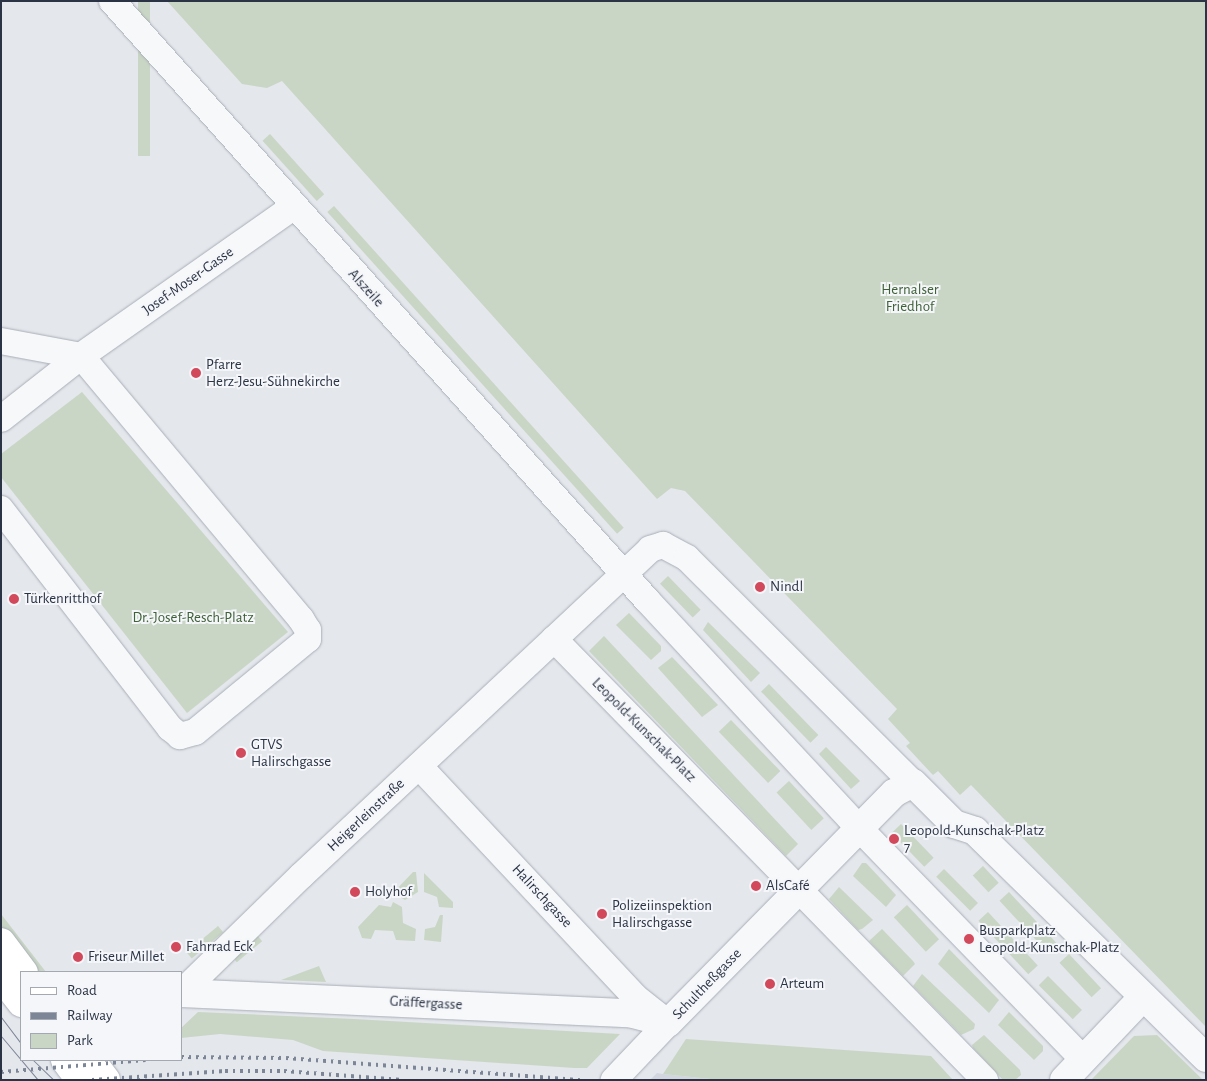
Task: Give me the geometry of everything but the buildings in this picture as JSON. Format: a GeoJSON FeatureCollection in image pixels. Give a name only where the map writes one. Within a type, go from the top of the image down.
{"type":"FeatureCollection","features":[{"type":"Feature","properties":{"kind":"main road"},"geometry":{"type":"LineString","coordinates":[[1,942],[23,971]]}},
{"type":"Feature","properties":{"kind":"main road"},"geometry":{"type":"LineString","coordinates":[[1,977],[20,1002]]}},
{"type":"Feature","properties":{"kind":"main road"},"geometry":{"type":"LineString","coordinates":[[68,1061],[95,1071]]}},
{"type":"Feature","properties":{"kind":"street","name":"Alszeile"},"geometry":{"type":"LineString","coordinates":[[112,1],[623,574]]}},
{"type":"Feature","properties":{"kind":"street","name":"Josef-Moser-Gasse"},"geometry":{"type":"LineString","coordinates":[[82,356],[294,207]]}},
{"type":"Feature","properties":{"kind":"street"},"geometry":{"type":"LineString","coordinates":[[1,341],[82,356],[302,619],[308,630],[308,639],[195,732],[180,736],[170,728],[1,509]]}},
{"type":"Feature","properties":{"kind":"street"},"geometry":{"type":"LineString","coordinates":[[1,420],[82,356]]}},
{"type":"Feature","properties":{"kind":"street"},"geometry":{"type":"LineString","coordinates":[[554,639],[650,549],[663,545],[687,558],[954,824],[975,831],[1142,998],[1206,1058]]}},
{"type":"Feature","properties":{"kind":"street"},"geometry":{"type":"LineString","coordinates":[[623,574],[859,828],[1083,1059]]}},
{"type":"Feature","properties":{"kind":"street","name":"Heigerleinstraße"},"geometry":{"type":"LineString","coordinates":[[182,992],[554,639]]}},
{"type":"Feature","properties":{"kind":"street","name":"Leopold-Kunschak-Platz"},"geometry":{"type":"LineString","coordinates":[[554,639],[800,888],[985,1080]]}},
{"type":"Feature","properties":{"kind":"street","name":"Halirschgasse"},"geometry":{"type":"LineString","coordinates":[[419,766],[634,997],[668,1023]]}},
{"type":"Feature","properties":{"kind":"street"},"geometry":{"type":"LineString","coordinates":[[800,888],[894,793],[913,784]]}},
{"type":"Feature","properties":{"kind":"street","name":"Schultheßgasse"},"geometry":{"type":"LineString","coordinates":[[614,1080],[800,888]]}},
{"type":"Feature","properties":{"kind":"street","name":"Gräffergasse"},"geometry":{"type":"LineString","coordinates":[[182,992],[629,1013],[668,1023]]}},
{"type":"Feature","properties":{"kind":"street"},"geometry":{"type":"LineString","coordinates":[[1064,1080],[1142,998]]}},
{"type":"Feature","properties":{"kind":"shaded area"},"geometry":{"type":"Polygon","coordinates":[[[657,1073],[663,1074],[720,1080],[650,1080],[657,1073]]]}},
{"type":"Feature","properties":{"kind":"green space"},"geometry":{"type":"Polygon","coordinates":[[[138,1],[150,1],[150,156],[138,156],[138,1]]]}},
{"type":"Feature","properties":{"kind":"green space","name":"Hernalser Friedhof"},"geometry":{"type":"Polygon","coordinates":[[[167,1],[1206,1],[1206,1027],[971,785],[960,795],[938,771],[933,775],[931,773],[906,746],[910,743],[888,719],[897,709],[685,491],[671,488],[657,499],[282,81],[267,88],[242,84],[167,1]]]}},
{"type":"Feature","properties":{"kind":"green space"},"geometry":{"type":"Polygon","coordinates":[[[270,134],[324,194],[317,201],[263,141],[270,134]]]}},
{"type":"Feature","properties":{"kind":"green space"},"geometry":{"type":"Polygon","coordinates":[[[334,206],[624,528],[617,534],[327,212],[334,206]]]}},
{"type":"Feature","properties":{"kind":"green space","name":"Dr.-Josef-Resch-Platz"},"geometry":{"type":"Polygon","coordinates":[[[82,392],[288,632],[187,713],[1,477],[1,454],[82,392]]]}},
{"type":"Feature","properties":{"kind":"green space"},"geometry":{"type":"Polygon","coordinates":[[[668,576],[701,610],[693,617],[660,584],[668,576]]]}},
{"type":"Feature","properties":{"kind":"green space"},"geometry":{"type":"Polygon","coordinates":[[[629,613],[661,646],[661,651],[651,660],[616,625],[629,613]]]}},
{"type":"Feature","properties":{"kind":"green space"},"geometry":{"type":"Polygon","coordinates":[[[708,622],[760,673],[751,682],[703,630],[708,622]]]}},
{"type":"Feature","properties":{"kind":"green space"},"geometry":{"type":"Polygon","coordinates":[[[604,636],[798,844],[786,856],[589,651],[604,636]]]}},
{"type":"Feature","properties":{"kind":"green space"},"geometry":{"type":"Polygon","coordinates":[[[672,657],[718,705],[702,717],[658,668],[672,657]]]}},
{"type":"Feature","properties":{"kind":"green space"},"geometry":{"type":"Polygon","coordinates":[[[769,684],[818,735],[810,743],[761,692],[769,684]]]}},
{"type":"Feature","properties":{"kind":"green space"},"geometry":{"type":"Polygon","coordinates":[[[731,720],[780,771],[768,783],[719,732],[731,720]]]}},
{"type":"Feature","properties":{"kind":"green space"},"geometry":{"type":"Polygon","coordinates":[[[826,747],[860,781],[851,789],[819,754],[826,747]]]}},
{"type":"Feature","properties":{"kind":"green space"},"geometry":{"type":"Polygon","coordinates":[[[789,781],[824,818],[811,830],[777,793],[789,781]]]}},
{"type":"Feature","properties":{"kind":"green space"},"geometry":{"type":"Polygon","coordinates":[[[901,824],[934,858],[924,867],[892,833],[901,824]]]}},
{"type":"Feature","properties":{"kind":"green space"},"geometry":{"type":"Polygon","coordinates":[[[862,863],[866,863],[896,895],[886,907],[853,876],[862,863]]]}},
{"type":"Feature","properties":{"kind":"green space"},"geometry":{"type":"Polygon","coordinates":[[[983,866],[999,883],[988,892],[973,876],[983,866]]]}},
{"type":"Feature","properties":{"kind":"green space"},"geometry":{"type":"Polygon","coordinates":[[[944,869],[978,903],[970,911],[936,877],[944,869]]]}},
{"type":"Feature","properties":{"kind":"green space"},"geometry":{"type":"Polygon","coordinates":[[[413,872],[416,872],[418,892],[405,900],[393,893],[413,872]]]}},
{"type":"Feature","properties":{"kind":"green space"},"geometry":{"type":"Polygon","coordinates":[[[424,873],[453,902],[453,908],[439,907],[437,897],[424,892],[424,873]]]}},
{"type":"Feature","properties":{"kind":"green space"},"geometry":{"type":"Polygon","coordinates":[[[839,887],[873,920],[862,929],[858,930],[829,899],[839,887]]]}},
{"type":"Feature","properties":{"kind":"green space"},"geometry":{"type":"Polygon","coordinates":[[[1009,892],[1059,945],[1049,954],[999,901],[1009,892]]]}},
{"type":"Feature","properties":{"kind":"green space"},"geometry":{"type":"Polygon","coordinates":[[[393,902],[402,907],[403,923],[416,929],[415,941],[396,940],[393,931],[375,930],[371,939],[362,938],[358,927],[379,905],[391,907],[393,902]]]}},
{"type":"Feature","properties":{"kind":"green space"},"geometry":{"type":"Polygon","coordinates":[[[907,905],[939,939],[926,952],[894,917],[907,905]]]}},
{"type":"Feature","properties":{"kind":"green space"},"geometry":{"type":"Polygon","coordinates":[[[988,912],[1038,965],[1028,974],[978,921],[988,912]]]}},
{"type":"Feature","properties":{"kind":"green space"},"geometry":{"type":"Polygon","coordinates":[[[1,914],[45,971],[33,971],[1,930],[1,914]]]}},
{"type":"Feature","properties":{"kind":"green space"},"geometry":{"type":"Polygon","coordinates":[[[440,915],[443,915],[441,942],[424,940],[425,929],[435,927],[440,915]]]}},
{"type":"Feature","properties":{"kind":"green space"},"geometry":{"type":"Polygon","coordinates":[[[218,926],[223,932],[192,958],[187,952],[218,926]]]}},
{"type":"Feature","properties":{"kind":"green space"},"geometry":{"type":"Polygon","coordinates":[[[882,929],[915,964],[903,976],[869,941],[882,929]]]}},
{"type":"Feature","properties":{"kind":"green space"},"geometry":{"type":"Polygon","coordinates":[[[257,935],[262,941],[237,962],[232,956],[257,935]]]}},
{"type":"Feature","properties":{"kind":"green space"},"geometry":{"type":"Polygon","coordinates":[[[949,949],[999,1000],[989,1013],[938,964],[949,949]]]}},
{"type":"Feature","properties":{"kind":"green space"},"geometry":{"type":"Polygon","coordinates":[[[1069,954],[1101,988],[1092,997],[1059,963],[1069,954]]]}},
{"type":"Feature","properties":{"kind":"green space"},"geometry":{"type":"Polygon","coordinates":[[[319,966],[326,982],[281,980],[319,966]]]}},
{"type":"Feature","properties":{"kind":"green space"},"geometry":{"type":"Polygon","coordinates":[[[922,974],[975,1024],[974,1029],[961,1035],[913,986],[922,974]]]}},
{"type":"Feature","properties":{"kind":"green space"},"geometry":{"type":"Polygon","coordinates":[[[1048,976],[1082,1010],[1073,1019],[1039,985],[1048,976]]]}},
{"type":"Feature","properties":{"kind":"green space"},"geometry":{"type":"Polygon","coordinates":[[[198,1012],[620,1034],[587,1068],[574,1068],[323,1051],[293,1040],[220,1034],[182,1038],[182,1027],[198,1012]]]}},
{"type":"Feature","properties":{"kind":"green space"},"geometry":{"type":"Polygon","coordinates":[[[1009,1012],[1043,1046],[1043,1051],[1034,1060],[998,1025],[1009,1012]]]}},
{"type":"Feature","properties":{"kind":"green space"},"geometry":{"type":"Polygon","coordinates":[[[984,1035],[1020,1070],[1021,1075],[1015,1080],[1003,1080],[973,1048],[972,1045],[984,1035]]]}},
{"type":"Feature","properties":{"kind":"green space"},"geometry":{"type":"Polygon","coordinates":[[[1157,1035],[1203,1080],[1091,1080],[1134,1036],[1157,1035]]]}},
{"type":"Feature","properties":{"kind":"green space"},"geometry":{"type":"Polygon","coordinates":[[[686,1039],[931,1056],[953,1080],[720,1080],[663,1074],[686,1039]]]}},
{"type":"Feature","properties":{"kind":"tram line"},"geometry":{"type":"LineString","coordinates":[[1,1017],[20,1043]]}},
{"type":"Feature","properties":{"kind":"tram line"},"geometry":{"type":"LineString","coordinates":[[1,1036],[20,1059]]}},
{"type":"Feature","properties":{"kind":"tram line"},"geometry":{"type":"LineString","coordinates":[[22,1061],[38,1080]]}},
{"type":"Feature","properties":{"kind":"tram line"},"geometry":{"type":"LineString","coordinates":[[34,1061],[54,1080]]}},
{"type":"Feature","properties":{"kind":"railway"},"geometry":{"type":"LineString","coordinates":[[182,1057],[286,1058],[581,1080]]}},
{"type":"Feature","properties":{"kind":"railway"},"geometry":{"type":"LineString","coordinates":[[1,1072],[134,1061]]}},
{"type":"Feature","properties":{"kind":"railway"},"geometry":{"type":"LineString","coordinates":[[92,1080],[225,1071],[284,1071],[403,1080]]}},
{"type":"Feature","properties":{"kind":"place","name":"Pfarre Herz-Jesu-Sühnekirche"},"geometry":{"type":"Point","coordinates":[196,373]}},
{"type":"Feature","properties":{"kind":"place","name":"Nindl"},"geometry":{"type":"Point","coordinates":[760,587]}},
{"type":"Feature","properties":{"kind":"place","name":"Türkenritthof"},"geometry":{"type":"Point","coordinates":[14,599]}},
{"type":"Feature","properties":{"kind":"place","name":"GTVS Halirschgasse"},"geometry":{"type":"Point","coordinates":[241,753]}},
{"type":"Feature","properties":{"kind":"place","name":"Leopold-Kunschak-Platz 7"},"geometry":{"type":"Point","coordinates":[894,839]}},
{"type":"Feature","properties":{"kind":"place","name":"AlsCafé"},"geometry":{"type":"Point","coordinates":[756,886]}},
{"type":"Feature","properties":{"kind":"place","name":"Holyhof"},"geometry":{"type":"Point","coordinates":[355,892]}},
{"type":"Feature","properties":{"kind":"place","name":"Polizeiinspektion Halirschgasse"},"geometry":{"type":"Point","coordinates":[602,914]}},
{"type":"Feature","properties":{"kind":"place","name":"Busparkplatz Leopold-Kunschak-Platz"},"geometry":{"type":"Point","coordinates":[969,939]}},
{"type":"Feature","properties":{"kind":"place","name":"Fahrrad Eck"},"geometry":{"type":"Point","coordinates":[176,947]}},
{"type":"Feature","properties":{"kind":"place","name":"Friseur Millet"},"geometry":{"type":"Point","coordinates":[78,957]}},
{"type":"Feature","properties":{"kind":"place","name":"Arteum"},"geometry":{"type":"Point","coordinates":[770,984]}}]}
